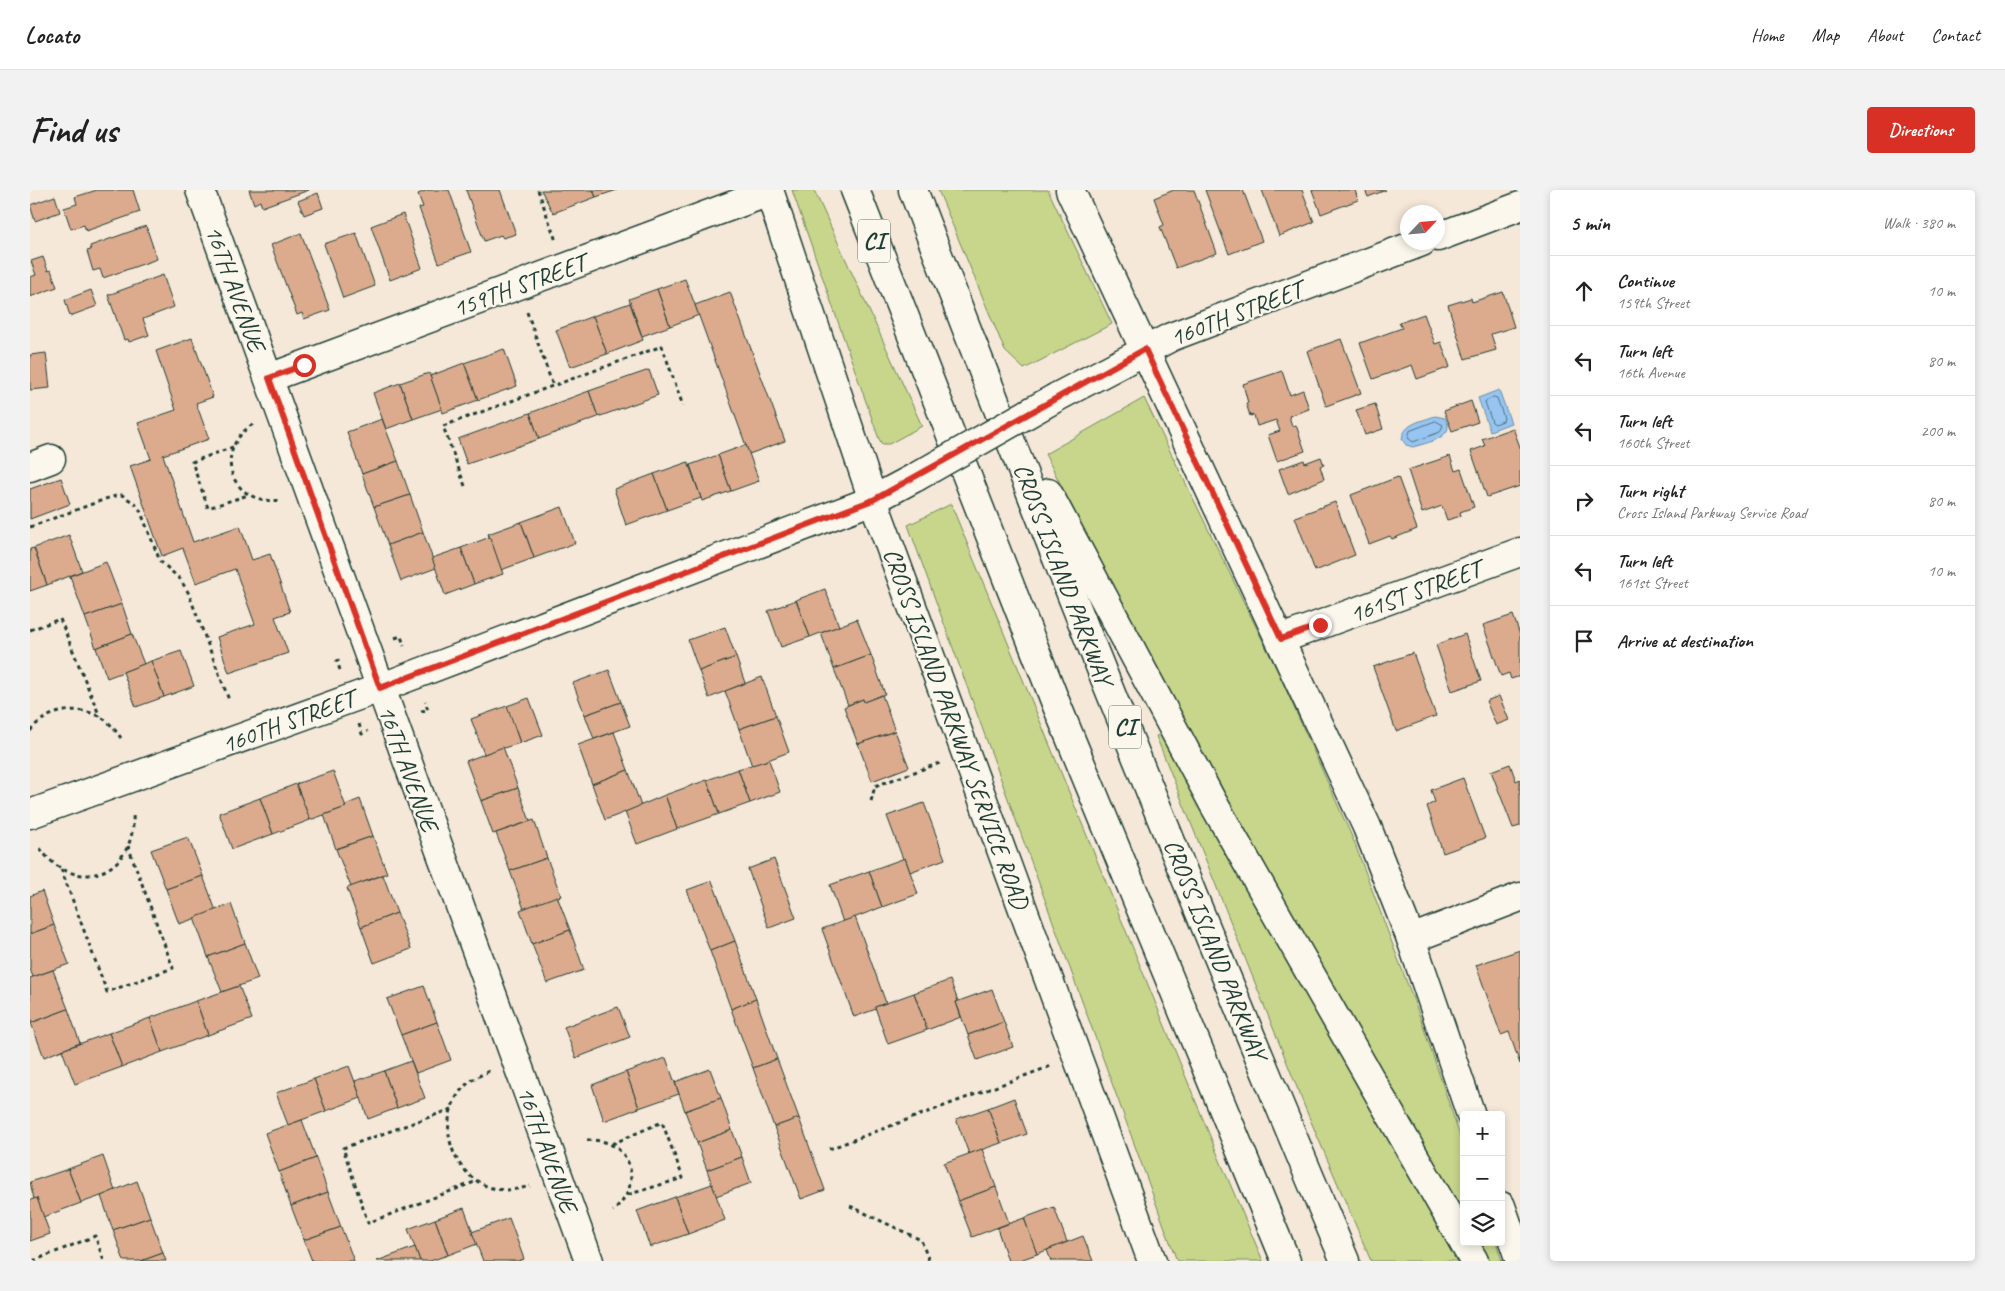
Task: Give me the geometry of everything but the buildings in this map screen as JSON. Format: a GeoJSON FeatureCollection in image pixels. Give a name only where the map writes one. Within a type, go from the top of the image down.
{"type":"FeatureCollection","features":[{"type":"Feature","properties":{"kind":"main road","name":"16TH AVENUE"},"geometry":{"type":"LineString","coordinates":[[200,190],[589,1261]]}},
{"type":"Feature","properties":{"kind":"main road","name":"CI"},"geometry":{"type":"LineString","coordinates":[[855,190],[1053,697],[1286,1261]]}},
{"type":"Feature","properties":{"kind":"main road","name":"CROSS ISLAND PARKWAY"},"geometry":{"type":"LineString","coordinates":[[914,190],[1198,910],[1345,1261]]}},
{"type":"Feature","properties":{"kind":"main road"},"geometry":{"type":"LineString","coordinates":[[1070,190],[1364,819],[1411,939],[1470,1111]]}},
{"type":"Feature","properties":{"kind":"main road","name":"159TH STREET"},"geometry":{"type":"LineString","coordinates":[[269,378],[769,191]]}},
{"type":"Feature","properties":{"kind":"main road","name":"CROSS ISLAND PARKWAY SERVICE ROAD"},"geometry":{"type":"LineString","coordinates":[[769,191],[873,500],[1152,1261]]}},
{"type":"Feature","properties":{"kind":"main road"},"geometry":{"type":"LineString","coordinates":[[1445,234],[1520,206]]}},
{"type":"Feature","properties":{"kind":"main road","name":"160TH STREET"},"geometry":{"type":"LineString","coordinates":[[30,814],[380,688],[873,500],[1145,349],[1192,328],[1401,250]]}},
{"type":"Feature","properties":{"kind":"main road"},"geometry":{"type":"LineString","coordinates":[[984,371],[1212,802],[1474,1261]]}},
{"type":"Feature","properties":{"kind":"main road","name":"161ST STREET"},"geometry":{"type":"LineString","coordinates":[[1281,639],[1520,552]]}},
{"type":"Feature","properties":{"kind":"main road"},"geometry":{"type":"LineString","coordinates":[[1411,939],[1520,897]]}},
{"type":"Feature","properties":{"kind":"main road"},"geometry":{"type":"LineString","coordinates":[[1505,1216],[1518,1248]]}},
{"type":"Feature","properties":{"kind":"path"},"geometry":{"type":"LineString","coordinates":[[538,190],[556,240]]}},
{"type":"Feature","properties":{"kind":"path"},"geometry":{"type":"LineString","coordinates":[[527,312],[553,386]]}},
{"type":"Feature","properties":{"kind":"path"},"geometry":{"type":"LineString","coordinates":[[465,486],[443,426],[662,346],[683,406]]}},
{"type":"Feature","properties":{"kind":"path"},"geometry":{"type":"LineString","coordinates":[[253,424],[243,431],[231,452],[230,465],[234,477],[248,495],[270,502],[282,500]]}},
{"type":"Feature","properties":{"kind":"path"},"geometry":{"type":"LineString","coordinates":[[233,447],[192,462],[208,508],[248,495]]}},
{"type":"Feature","properties":{"kind":"path"},"geometry":{"type":"LineString","coordinates":[[30,527],[111,497],[122,495],[136,504],[144,518],[160,561],[180,579],[188,592],[229,700]]}},
{"type":"Feature","properties":{"kind":"path"},"geometry":{"type":"LineString","coordinates":[[30,630],[60,619],[100,717]]}},
{"type":"Feature","properties":{"kind":"path"},"geometry":{"type":"LineString","coordinates":[[395,638],[401,636],[404,646]]}},
{"type":"Feature","properties":{"kind":"path"},"geometry":{"type":"LineString","coordinates":[[340,670],[336,661],[344,658]]}},
{"type":"Feature","properties":{"kind":"path"},"geometry":{"type":"LineString","coordinates":[[420,711],[428,710],[424,700]]}},
{"type":"Feature","properties":{"kind":"path"},"geometry":{"type":"LineString","coordinates":[[30,731],[44,718],[71,710],[86,712],[100,717],[112,726],[121,738]]}},
{"type":"Feature","properties":{"kind":"path"},"geometry":{"type":"LineString","coordinates":[[359,724],[362,734],[369,730]]}},
{"type":"Feature","properties":{"kind":"path"},"geometry":{"type":"LineString","coordinates":[[871,801],[875,786],[943,762]]}},
{"type":"Feature","properties":{"kind":"path"},"geometry":{"type":"LineString","coordinates":[[40,848],[47,858],[61,869],[80,874],[98,872],[116,863],[125,853],[134,828],[133,814]]}},
{"type":"Feature","properties":{"kind":"path"},"geometry":{"type":"LineString","coordinates":[[61,869],[107,992],[173,968],[128,846]]}},
{"type":"Feature","properties":{"kind":"path"},"geometry":{"type":"LineString","coordinates":[[829,1150],[1054,1065]]}},
{"type":"Feature","properties":{"kind":"path"},"geometry":{"type":"LineString","coordinates":[[489,1071],[475,1078],[462,1089],[452,1109],[449,1117],[448,1133],[451,1149],[466,1172],[477,1181],[489,1187],[517,1190],[530,1186]]}},
{"type":"Feature","properties":{"kind":"path"},"geometry":{"type":"LineString","coordinates":[[452,1109],[344,1148],[368,1223],[477,1181]]}},
{"type":"Feature","properties":{"kind":"path"},"geometry":{"type":"LineString","coordinates":[[612,1144],[662,1122],[683,1178],[627,1195]]}},
{"type":"Feature","properties":{"kind":"path"},"geometry":{"type":"LineString","coordinates":[[587,1140],[598,1139],[612,1144],[624,1155],[629,1164],[632,1175],[627,1195],[622,1204],[613,1211]]}},
{"type":"Feature","properties":{"kind":"path"},"geometry":{"type":"LineString","coordinates":[[850,1206],[922,1240],[929,1261]]}},
{"type":"Feature","properties":{"kind":"path"},"geometry":{"type":"LineString","coordinates":[[33,1261],[95,1236],[104,1261]]}},
{"type":"Feature","properties":{"kind":"green space"},"geometry":{"type":"Polygon","coordinates":[[[792,190],[814,190],[922,426],[889,444],[882,444],[879,439],[792,190]]]}},
{"type":"Feature","properties":{"kind":"green space"},"geometry":{"type":"Polygon","coordinates":[[[938,190],[1048,190],[1112,324],[1024,369],[1005,351],[938,190]]]}},
{"type":"Feature","properties":{"kind":"green space"},"geometry":{"type":"Polygon","coordinates":[[[1144,398],[1279,674],[1353,839],[1421,1020],[1460,1136],[1460,1210],[1162,682],[1045,454],[1144,398]]]}},
{"type":"Feature","properties":{"kind":"green space"},"geometry":{"type":"Polygon","coordinates":[[[951,504],[1263,1261],[1177,1261],[908,525],[951,504]]]}},
{"type":"Feature","properties":{"kind":"green space"},"geometry":{"type":"Polygon","coordinates":[[[1163,734],[1291,968],[1457,1261],[1371,1261],[1306,1110],[1156,736],[1163,734]]]}},
{"type":"Feature","properties":{"kind":"green space"},"geometry":{"type":"Polygon","coordinates":[[[1480,1246],[1497,1246],[1502,1261],[1488,1261],[1480,1246]]]}},
{"type":"Feature","properties":{"kind":"water"},"geometry":{"type":"Polygon","coordinates":[[[1499,390],[1511,423],[1490,431],[1478,398],[1499,390]]]}},
{"type":"Feature","properties":{"kind":"water"},"geometry":{"type":"Polygon","coordinates":[[[1435,416],[1445,418],[1448,425],[1444,434],[1432,441],[1413,447],[1406,445],[1402,439],[1406,429],[1414,423],[1435,416]]]}},
{"type":"Feature","properties":{"kind":"route"},"geometry":{"type":"LineString","coordinates":[[304,365],[269,378],[380,688],[873,500],[1145,349],[1281,639],[1320,625]]}}]}
